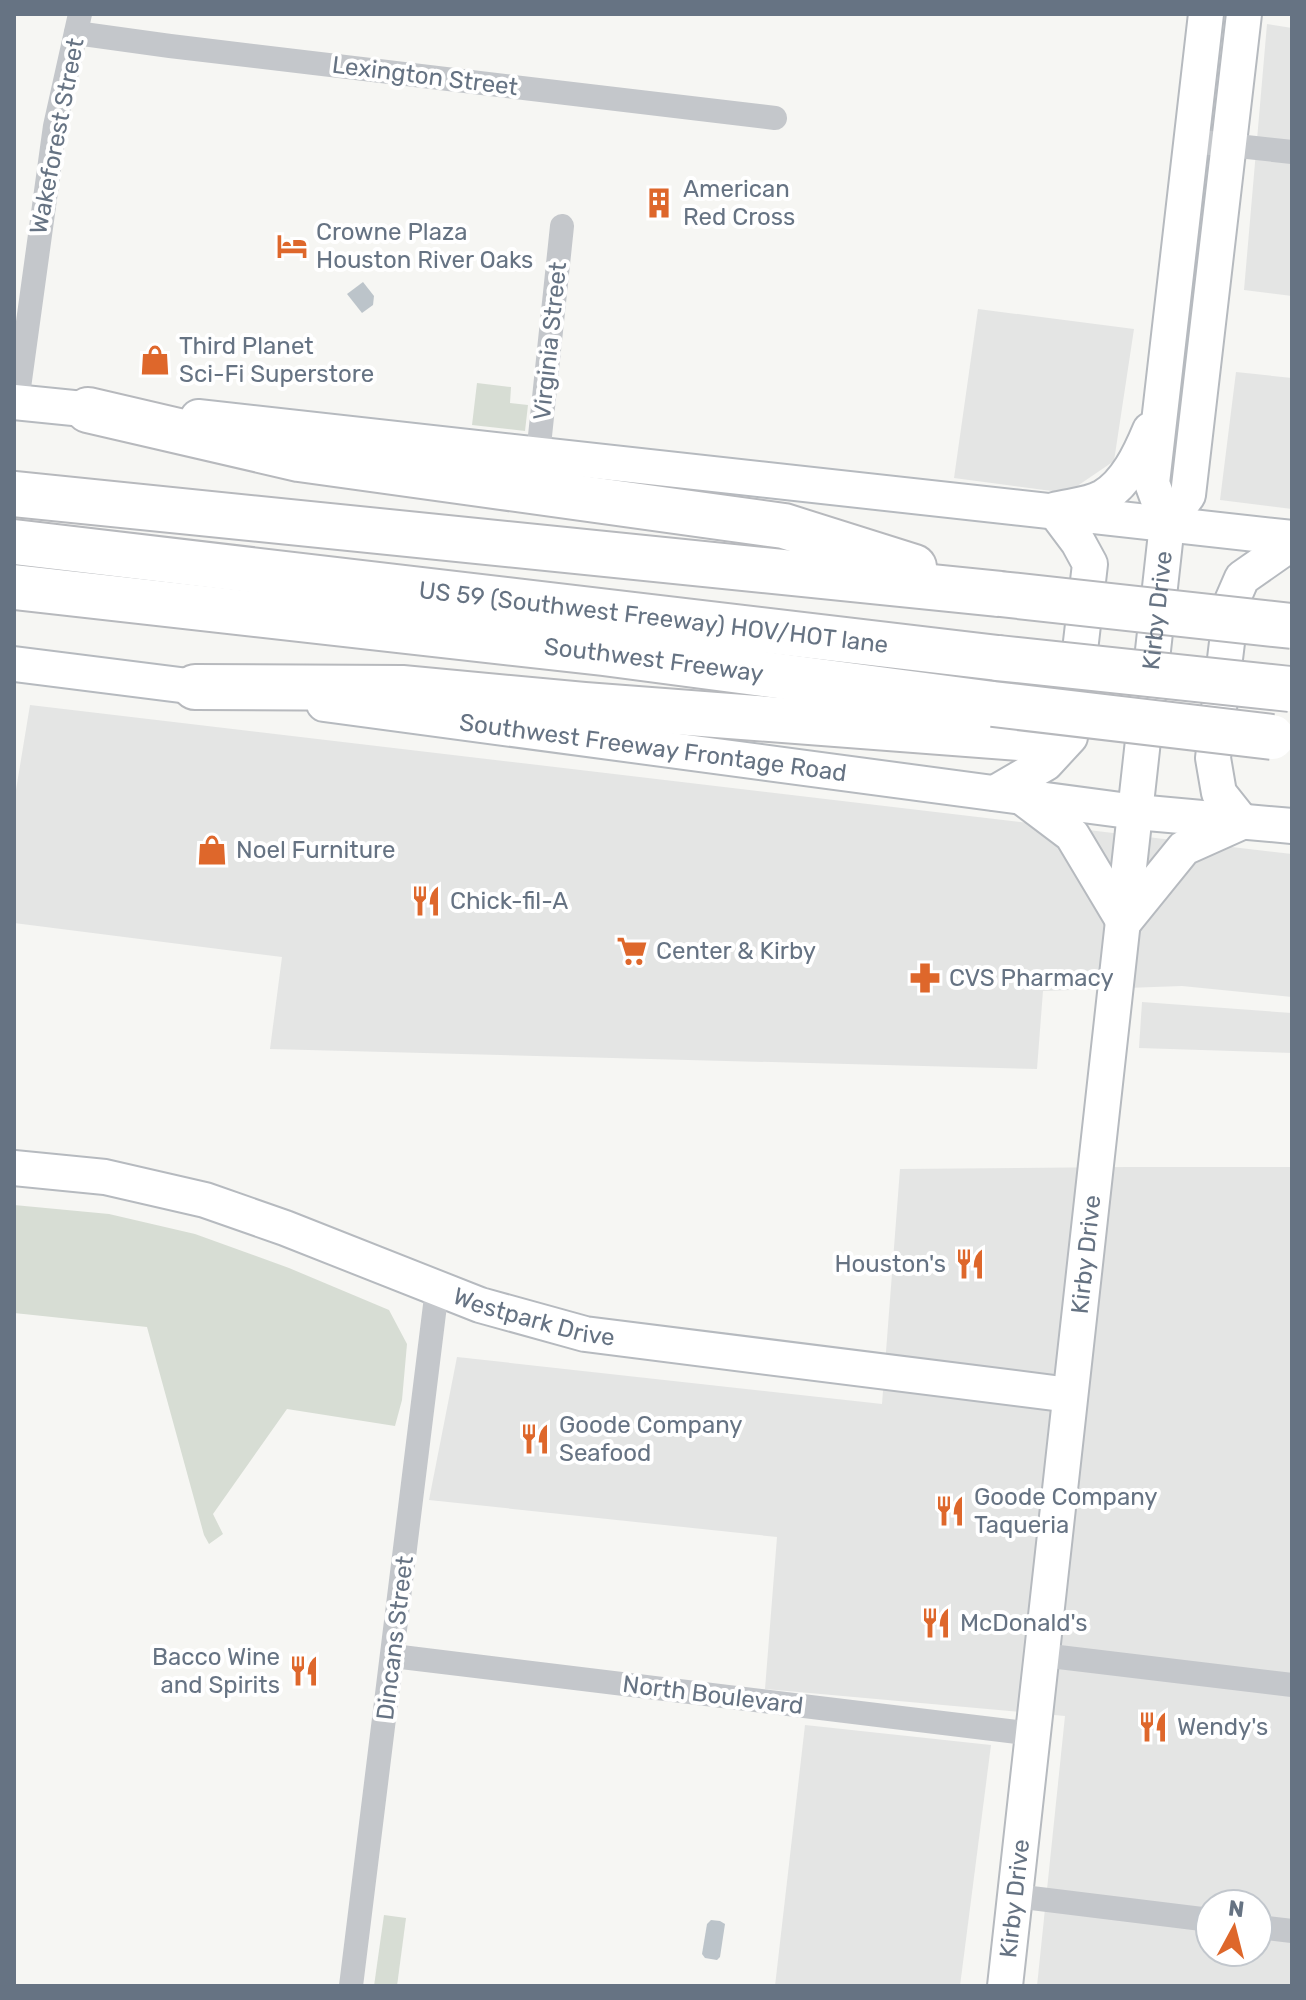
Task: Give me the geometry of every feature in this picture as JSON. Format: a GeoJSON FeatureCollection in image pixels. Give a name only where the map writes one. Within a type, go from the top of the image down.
{"type":"FeatureCollection","features":[{"type":"Feature","properties":{"kind":"highway"},"geometry":{"type":"LineString","coordinates":[[88,410],[299,459],[784,526],[1000,594]]}},
{"type":"Feature","properties":{"kind":"highway"},"geometry":{"type":"LineString","coordinates":[[14,494],[1292,626]]}},
{"type":"Feature","properties":{"kind":"highway","name":"US 59 (Southwest Freeway) HOV/HOT lane"},"geometry":{"type":"LineString","coordinates":[[14,542],[998,658],[1291,689]]}},
{"type":"Feature","properties":{"kind":"highway","name":"Southwest Freeway"},"geometry":{"type":"LineString","coordinates":[[14,587],[603,653],[993,720],[1114,718],[1290,739]]}},
{"type":"Feature","properties":{"kind":"highway"},"geometry":{"type":"LineString","coordinates":[[195,687],[402,688],[584,705],[993,720]]}},
{"type":"Feature","properties":{"kind":"main road","name":"Kirby Drive"},"geometry":{"type":"LineString","coordinates":[[1005,1986],[1167,524],[1152,483],[1206,14]]}},
{"type":"Feature","properties":{"kind":"main road","name":"Kirby Drive"},"geometry":{"type":"LineString","coordinates":[[1167,524],[1188,495],[1244,14]]}},
{"type":"Feature","properties":{"kind":"main road"},"geometry":{"type":"LineString","coordinates":[[1054,510],[1103,498],[1121,481],[1141,453],[1163,400]]}},
{"type":"Feature","properties":{"kind":"main road"},"geometry":{"type":"LineString","coordinates":[[15,402],[187,416],[1054,510],[1292,541]]}},
{"type":"Feature","properties":{"kind":"main road"},"geometry":{"type":"LineString","coordinates":[[1054,510],[1090,564],[1070,737],[1046,763],[1007,794],[1072,835],[1124,922],[1184,848],[1242,822],[1219,793],[1213,758],[1232,601],[1242,578],[1292,541]]}},
{"type":"Feature","properties":{"kind":"main road","name":"Southwest Freeway Frontage Road"},"geometry":{"type":"LineString","coordinates":[[14,664],[1136,812],[1292,826]]}},
{"type":"Feature","properties":{"kind":"main road","name":"Westpark Drive"},"geometry":{"type":"LineString","coordinates":[[14,1168],[105,1177],[205,1200],[285,1228],[437,1289],[507,1313],[585,1334],[1070,1395]]}},
{"type":"Feature","properties":{"kind":"street","name":"Lexington Street"},"geometry":{"type":"LineString","coordinates":[[78,23],[170,46],[775,118]]}},
{"type":"Feature","properties":{"kind":"street","name":"Wakeforest Street"},"geometry":{"type":"LineString","coordinates":[[15,402],[52,140],[78,23]]}},
{"type":"Feature","properties":{"kind":"street"},"geometry":{"type":"LineString","coordinates":[[1192,141],[1292,152]]}},
{"type":"Feature","properties":{"kind":"street","name":"Virginia Street"},"geometry":{"type":"LineString","coordinates":[[538,455],[562,226]]}},
{"type":"Feature","properties":{"kind":"street","name":"Dincans Street"},"geometry":{"type":"LineString","coordinates":[[351,1986],[437,1289]]}},
{"type":"Feature","properties":{"kind":"street"},"geometry":{"type":"LineString","coordinates":[[1042,1655],[1292,1685]]}},
{"type":"Feature","properties":{"kind":"street","name":"North Boulevard"},"geometry":{"type":"LineString","coordinates":[[393,1656],[1033,1734]]}},
{"type":"Feature","properties":{"kind":"street"},"geometry":{"type":"LineString","coordinates":[[1015,1896],[1194,1918]]}},
{"type":"Feature","properties":{"kind":"shaded area"},"geometry":{"type":"Polygon","coordinates":[[[1267,24],[1292,28],[1292,296],[1244,290],[1267,24]]]}},
{"type":"Feature","properties":{"kind":"shaded area"},"geometry":{"type":"Polygon","coordinates":[[[363,282],[374,296],[373,305],[362,313],[347,294],[363,282]]]}},
{"type":"Feature","properties":{"kind":"shaded area"},"geometry":{"type":"Polygon","coordinates":[[[978,309],[1134,329],[1114,461],[1067,493],[954,478],[978,309]]]}},
{"type":"Feature","properties":{"kind":"shaded area"},"geometry":{"type":"Polygon","coordinates":[[[1236,372],[1292,378],[1292,509],[1220,500],[1236,372]]]}},
{"type":"Feature","properties":{"kind":"shaded area"},"geometry":{"type":"Polygon","coordinates":[[[477,383],[511,387],[510,403],[528,405],[525,431],[472,425],[477,383]]]}},
{"type":"Feature","properties":{"kind":"shaded area"},"geometry":{"type":"Polygon","coordinates":[[[30,705],[1292,854],[1292,997],[1182,986],[1043,991],[1037,1069],[270,1049],[282,957],[14,923],[14,802],[30,705]]]}},
{"type":"Feature","properties":{"kind":"shaded area"},"geometry":{"type":"Polygon","coordinates":[[[1142,1002],[1292,1013],[1292,1053],[1139,1048],[1142,1002]]]}},
{"type":"Feature","properties":{"kind":"shaded area"},"geometry":{"type":"Polygon","coordinates":[[[1292,1167],[1290,1986],[1037,1986],[1065,1716],[765,1689],[777,1537],[429,1500],[457,1357],[882,1404],[900,1169],[1292,1167]]]}},
{"type":"Feature","properties":{"kind":"shaded area"},"geometry":{"type":"Polygon","coordinates":[[[14,1205],[109,1214],[195,1234],[289,1268],[389,1310],[407,1344],[402,1400],[395,1426],[287,1409],[213,1514],[223,1534],[209,1544],[147,1327],[14,1313],[14,1205]]]}},
{"type":"Feature","properties":{"kind":"shaded area"},"geometry":{"type":"Polygon","coordinates":[[[805,1725],[991,1745],[960,1986],[775,1986],[805,1725]]]}},
{"type":"Feature","properties":{"kind":"shaded area"},"geometry":{"type":"Polygon","coordinates":[[[384,1915],[406,1918],[397,1986],[374,1986],[384,1915]]]}},
{"type":"Feature","properties":{"kind":"shaded area"},"geometry":{"type":"Polygon","coordinates":[[[711,1920],[725,1924],[717,1960],[705,1958],[702,1954],[707,1924],[711,1920]]]}},
{"type":"Feature","properties":{"kind":"place","name":"American Red Cross"},"geometry":{"type":"Point","coordinates":[659,203]}},
{"type":"Feature","properties":{"kind":"place","name":"Crowne Plaza Houston River Oaks"},"geometry":{"type":"Point","coordinates":[292,246]}},
{"type":"Feature","properties":{"kind":"place","name":"Third Planet Sci-Fi Superstore"},"geometry":{"type":"Point","coordinates":[155,360]}},
{"type":"Feature","properties":{"kind":"place","name":"Noel Furniture"},"geometry":{"type":"Point","coordinates":[212,850]}},
{"type":"Feature","properties":{"kind":"place","name":"Chick-fil-A"},"geometry":{"type":"Point","coordinates":[426,901]}},
{"type":"Feature","properties":{"kind":"place","name":"Center & Kirby"},"geometry":{"type":"Point","coordinates":[632,951]}},
{"type":"Feature","properties":{"kind":"place","name":"CVS Pharmacy"},"geometry":{"type":"Point","coordinates":[925,978]}},
{"type":"Feature","properties":{"kind":"place","name":"Houston's"},"geometry":{"type":"Point","coordinates":[970,1264]}},
{"type":"Feature","properties":{"kind":"place","name":"Goode Company Seafood"},"geometry":{"type":"Point","coordinates":[535,1439]}},
{"type":"Feature","properties":{"kind":"place","name":"Goode Company Taqueria"},"geometry":{"type":"Point","coordinates":[950,1511]}},
{"type":"Feature","properties":{"kind":"place","name":"McDonald's"},"geometry":{"type":"Point","coordinates":[936,1623]}},
{"type":"Feature","properties":{"kind":"place","name":"Bacco Wine and Spirits"},"geometry":{"type":"Point","coordinates":[304,1671]}},
{"type":"Feature","properties":{"kind":"place","name":"Wendy's"},"geometry":{"type":"Point","coordinates":[1153,1727]}}]}
